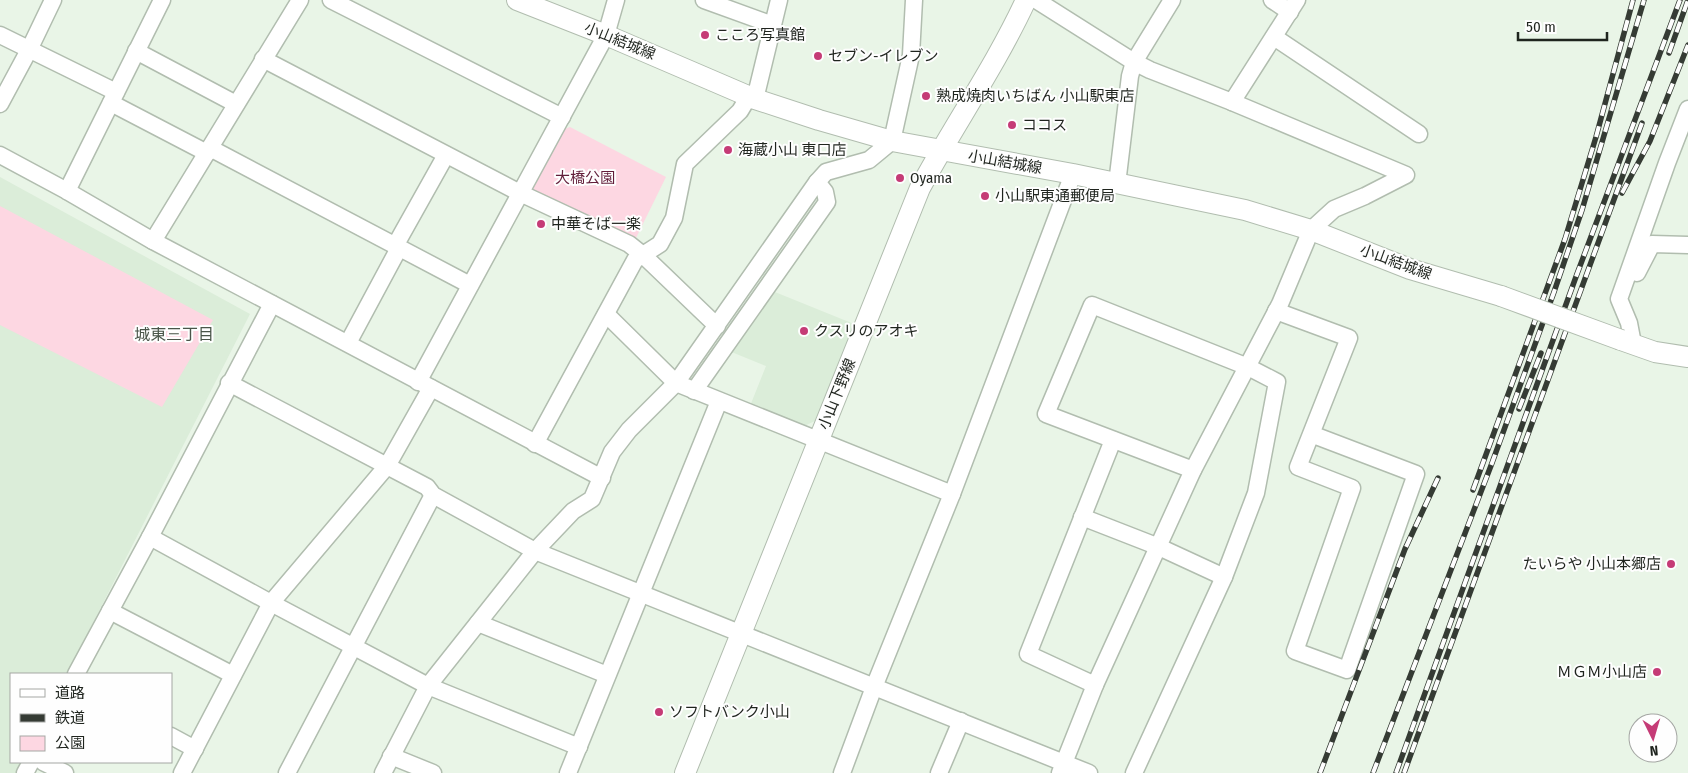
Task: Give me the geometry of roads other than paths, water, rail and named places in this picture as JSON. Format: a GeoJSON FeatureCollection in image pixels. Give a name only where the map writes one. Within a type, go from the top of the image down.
{"type":"FeatureCollection","features":[{"type":"Feature","properties":{"kind":"main road","name":"小山結城線"},"geometry":{"type":"LineString","coordinates":[[517,0],[606,35],[752,97],[892,141],[1073,174],[1245,210],[1311,230],[1410,268],[1501,296],[1627,342]]}},
{"type":"Feature","properties":{"kind":"main road","name":"小山下野線"},"geometry":{"type":"LineString","coordinates":[[685,773],[920,188],[1026,0]]}},
{"type":"Feature","properties":{"kind":"main road"},"geometry":{"type":"LineString","coordinates":[[1627,342],[1654,352],[1688,357]]}},
{"type":"Feature","properties":{"kind":"street"},"geometry":{"type":"LineString","coordinates":[[0,104],[53,0]]}},
{"type":"Feature","properties":{"kind":"street"},"geometry":{"type":"LineString","coordinates":[[67,191],[162,0]]}},
{"type":"Feature","properties":{"kind":"street"},"geometry":{"type":"LineString","coordinates":[[153,241],[300,0]]}},
{"type":"Feature","properties":{"kind":"street"},"geometry":{"type":"LineString","coordinates":[[331,0],[562,117]]}},
{"type":"Feature","properties":{"kind":"street"},"geometry":{"type":"LineString","coordinates":[[182,773],[271,603],[387,466],[470,285],[606,35],[616,0]]}},
{"type":"Feature","properties":{"kind":"street"},"geometry":{"type":"LineString","coordinates":[[704,0],[773,25]]}},
{"type":"Feature","properties":{"kind":"street"},"geometry":{"type":"LineString","coordinates":[[535,444],[635,260],[660,244],[674,218],[685,164],[752,97],[779,0]]}},
{"type":"Feature","properties":{"kind":"street"},"geometry":{"type":"LineString","coordinates":[[383,773],[428,686],[535,551],[573,511],[592,500],[612,452],[628,430],[676,383],[817,182],[826,172],[869,160],[892,141],[911,55],[914,0]]}},
{"type":"Feature","properties":{"kind":"street"},"geometry":{"type":"LineString","coordinates":[[1036,0],[1134,62],[1150,70],[1232,102],[1406,175],[1366,196],[1334,209],[1311,230],[1276,311],[1193,470],[1095,684],[1062,768]]}},
{"type":"Feature","properties":{"kind":"street"},"geometry":{"type":"LineString","coordinates":[[1117,184],[1130,76],[1134,62],[1172,0]]}},
{"type":"Feature","properties":{"kind":"street"},"geometry":{"type":"LineString","coordinates":[[1232,102],[1294,6],[1272,0]]}},
{"type":"Feature","properties":{"kind":"street"},"geometry":{"type":"LineString","coordinates":[[0,35],[208,150],[470,285]]}},
{"type":"Feature","properties":{"kind":"street"},"geometry":{"type":"LineString","coordinates":[[1274,37],[1419,134]]}},
{"type":"Feature","properties":{"kind":"street"},"geometry":{"type":"LineString","coordinates":[[136,51],[236,104]]}},
{"type":"Feature","properties":{"kind":"street"},"geometry":{"type":"LineString","coordinates":[[263,59],[520,193],[629,244],[719,322],[736,332]]}},
{"type":"Feature","properties":{"kind":"street"},"geometry":{"type":"LineString","coordinates":[[1627,342],[1629,323],[1619,299],[1688,109]]}},
{"type":"Feature","properties":{"kind":"street"},"geometry":{"type":"LineString","coordinates":[[348,343],[446,155]]}},
{"type":"Feature","properties":{"kind":"street"},"geometry":{"type":"LineString","coordinates":[[0,156],[67,191],[153,241],[602,478]]}},
{"type":"Feature","properties":{"kind":"street"},"geometry":{"type":"LineString","coordinates":[[842,773],[874,687],[952,494],[1073,174]]}},
{"type":"Feature","properties":{"kind":"street"},"geometry":{"type":"LineString","coordinates":[[694,391],[827,202],[825,192],[817,182]]}},
{"type":"Feature","properties":{"kind":"street"},"geometry":{"type":"LineString","coordinates":[[1619,299],[1626,294],[1652,244],[1688,245]]}},
{"type":"Feature","properties":{"kind":"street"},"geometry":{"type":"LineString","coordinates":[[77,673],[272,304]]}},
{"type":"Feature","properties":{"kind":"street"},"geometry":{"type":"LineString","coordinates":[[1134,773],[1224,577],[1256,493],[1277,382],[1248,367],[1092,305],[1046,414],[1193,470]]}},
{"type":"Feature","properties":{"kind":"street"},"geometry":{"type":"LineString","coordinates":[[1276,311],[1348,338],[1298,467],[1352,488],[1295,651],[1347,670],[1416,474],[1311,434]]}},
{"type":"Feature","properties":{"kind":"street"},"geometry":{"type":"LineString","coordinates":[[606,314],[676,383],[952,494]]}},
{"type":"Feature","properties":{"kind":"street"},"geometry":{"type":"LineString","coordinates":[[230,383],[427,487],[433,495],[535,551],[961,721],[1062,768],[1088,773]]}},
{"type":"Feature","properties":{"kind":"street"},"geometry":{"type":"LineString","coordinates":[[568,773],[719,401]]}},
{"type":"Feature","properties":{"kind":"street"},"geometry":{"type":"LineString","coordinates":[[1095,684],[1028,654],[1113,440]]}},
{"type":"Feature","properties":{"kind":"street"},"geometry":{"type":"LineString","coordinates":[[288,773],[433,495]]}},
{"type":"Feature","properties":{"kind":"street"},"geometry":{"type":"LineString","coordinates":[[1082,517],[1159,547],[1224,577]]}},
{"type":"Feature","properties":{"kind":"street"},"geometry":{"type":"LineString","coordinates":[[150,537],[428,686],[578,746]]}},
{"type":"Feature","properties":{"kind":"street"},"geometry":{"type":"LineString","coordinates":[[110,611],[233,675]]}},
{"type":"Feature","properties":{"kind":"street"},"geometry":{"type":"LineString","coordinates":[[478,623],[608,675]]}},
{"type":"Feature","properties":{"kind":"street"},"geometry":{"type":"LineString","coordinates":[[939,773],[961,721]]}},
{"type":"Feature","properties":{"kind":"street"},"geometry":{"type":"LineString","coordinates":[[172,737],[195,749]]}},
{"type":"Feature","properties":{"kind":"street"},"geometry":{"type":"LineString","coordinates":[[391,756],[433,773]]}},
{"type":"Feature","properties":{"kind":"street"},"geometry":{"type":"LineString","coordinates":[[45,763],[65,773]]}},
{"type":"Feature","properties":{"kind":"railway"},"geometry":{"type":"LineString","coordinates":[[1473,490],[1565,239],[1596,137],[1633,0]]}},
{"type":"Feature","properties":{"kind":"railway"},"geometry":{"type":"LineString","coordinates":[[1373,773],[1492,463],[1554,292],[1582,210],[1644,0]]}},
{"type":"Feature","properties":{"kind":"railway"},"geometry":{"type":"LineString","coordinates":[[1396,773],[1577,274],[1680,0]]}},
{"type":"Feature","properties":{"kind":"railway"},"geometry":{"type":"LineString","coordinates":[[1669,53],[1688,0]]}},
{"type":"Feature","properties":{"kind":"railway"},"geometry":{"type":"LineString","coordinates":[[1622,193],[1650,141],[1688,45]]}},
{"type":"Feature","properties":{"kind":"railway"},"geometry":{"type":"LineString","coordinates":[[1404,773],[1642,123]]}},
{"type":"Feature","properties":{"kind":"railway"},"geometry":{"type":"LineString","coordinates":[[1519,409],[1541,353]]}},
{"type":"Feature","properties":{"kind":"railway"},"geometry":{"type":"LineString","coordinates":[[1320,773],[1405,549],[1438,478]]}},
{"type":"Feature","properties":{"kind":"place","name":"こころ写真館"},"geometry":{"type":"Point","coordinates":[705,35]}},
{"type":"Feature","properties":{"kind":"place","name":"セブン-イレブン"},"geometry":{"type":"Point","coordinates":[818,56]}},
{"type":"Feature","properties":{"kind":"place","name":"熟成焼肉いちばん 小山駅東店"},"geometry":{"type":"Point","coordinates":[926,96]}},
{"type":"Feature","properties":{"kind":"place","name":"ココス"},"geometry":{"type":"Point","coordinates":[1012,125]}},
{"type":"Feature","properties":{"kind":"place","name":"海蔵小山 東口店"},"geometry":{"type":"Point","coordinates":[728,150]}},
{"type":"Feature","properties":{"kind":"place","name":"Oyama"},"geometry":{"type":"Point","coordinates":[900,178]}},
{"type":"Feature","properties":{"kind":"place","name":"小山駅東通郵便局"},"geometry":{"type":"Point","coordinates":[985,196]}},
{"type":"Feature","properties":{"kind":"place","name":"中華そば一楽"},"geometry":{"type":"Point","coordinates":[541,224]}},
{"type":"Feature","properties":{"kind":"place","name":"クスリのアオキ"},"geometry":{"type":"Point","coordinates":[804,331]}},
{"type":"Feature","properties":{"kind":"place","name":"たいらや 小山本郷店"},"geometry":{"type":"Point","coordinates":[1671,564]}},
{"type":"Feature","properties":{"kind":"place","name":"ＭＧＭ小山店"},"geometry":{"type":"Point","coordinates":[1657,672]}},
{"type":"Feature","properties":{"kind":"place","name":"ソフトバンク小山"},"geometry":{"type":"Point","coordinates":[659,712]}},
{"type":"Feature","properties":{"kind":"district","name":"城東三丁目"},"geometry":{"type":"Point","coordinates":[174,334]}},
{"type":"Feature","properties":{"kind":"park label","name":"大橋公園"},"geometry":{"type":"Point","coordinates":[585,178]}}]}
